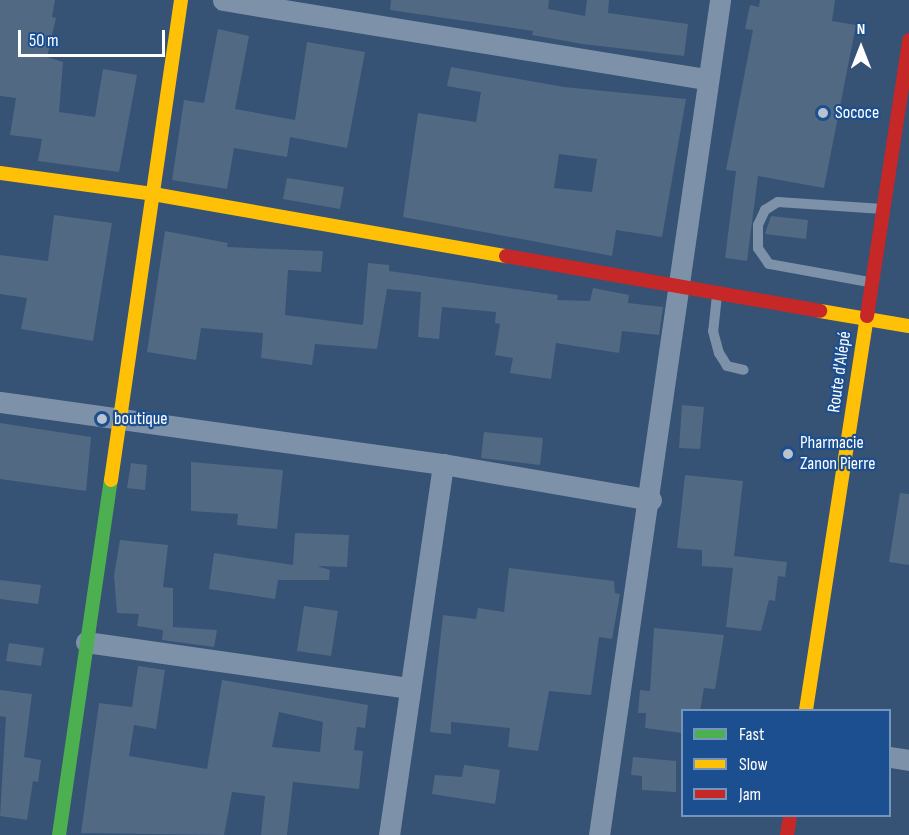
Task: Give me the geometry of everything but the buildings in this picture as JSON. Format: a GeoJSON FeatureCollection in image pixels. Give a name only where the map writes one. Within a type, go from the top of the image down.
{"type":"FeatureCollection","features":[{"type":"Feature","properties":{"kind":"street"},"geometry":{"type":"LineString","coordinates":[[59,835],[118,417],[182,0]]}},
{"type":"Feature","properties":{"kind":"street"},"geometry":{"type":"LineString","coordinates":[[223,0],[708,79]]}},
{"type":"Feature","properties":{"kind":"street"},"geometry":{"type":"LineString","coordinates":[[599,835],[651,500],[720,0]]}},
{"type":"Feature","properties":{"kind":"street","name":"Route d'Alépé"},"geometry":{"type":"LineString","coordinates":[[806,709],[909,40]]}},
{"type":"Feature","properties":{"kind":"street"},"geometry":{"type":"LineString","coordinates":[[0,173],[153,194],[909,326]]}},
{"type":"Feature","properties":{"kind":"street"},"geometry":{"type":"LineString","coordinates":[[0,402],[443,464],[651,500]]}},
{"type":"Feature","properties":{"kind":"street"},"geometry":{"type":"LineString","coordinates":[[389,835],[443,464]]}},
{"type":"Feature","properties":{"kind":"street"},"geometry":{"type":"LineString","coordinates":[[86,642],[410,688]]}},
{"type":"Feature","properties":{"kind":"street"},"geometry":{"type":"LineString","coordinates":[[891,757],[909,760]]}},
{"type":"Feature","properties":{"kind":"street"},"geometry":{"type":"LineString","coordinates":[[787,835],[790,817]]}},
{"type":"Feature","properties":{"kind":"lane"},"geometry":{"type":"LineString","coordinates":[[871,282],[769,264],[758,248],[758,225],[765,210],[778,202],[883,209]]}},
{"type":"Feature","properties":{"kind":"lane"},"geometry":{"type":"LineString","coordinates":[[718,292],[713,331],[719,353],[727,366],[744,370]]}},
{"type":"Feature","properties":{"kind":"traffic: fast"},"geometry":{"type":"LineString","coordinates":[[59,835],[111,480]]}},
{"type":"Feature","properties":{"kind":"traffic: slow"},"geometry":{"type":"LineString","coordinates":[[111,480],[181,0]]}},
{"type":"Feature","properties":{"kind":"traffic: slow"},"geometry":{"type":"LineString","coordinates":[[0,173],[153,194],[506,256]]}},
{"type":"Feature","properties":{"kind":"traffic: slow"},"geometry":{"type":"LineString","coordinates":[[820,311],[909,326]]}},
{"type":"Feature","properties":{"kind":"traffic: slow"},"geometry":{"type":"LineString","coordinates":[[806,709],[867,316]]}},
{"type":"Feature","properties":{"kind":"traffic: jam"},"geometry":{"type":"LineString","coordinates":[[867,316],[909,40]]}},
{"type":"Feature","properties":{"kind":"traffic: jam"},"geometry":{"type":"LineString","coordinates":[[506,256],[820,311]]}},
{"type":"Feature","properties":{"kind":"traffic: jam"},"geometry":{"type":"LineString","coordinates":[[787,835],[790,817]]}},
{"type":"Feature","properties":{"kind":"place","name":"Sococe"},"geometry":{"type":"Point","coordinates":[823,113]}},
{"type":"Feature","properties":{"kind":"place","name":"boutique"},"geometry":{"type":"Point","coordinates":[102,419]}},
{"type":"Feature","properties":{"kind":"place","name":"Pharmacie Zanon Pierre"},"geometry":{"type":"Point","coordinates":[788,454]}}]}
